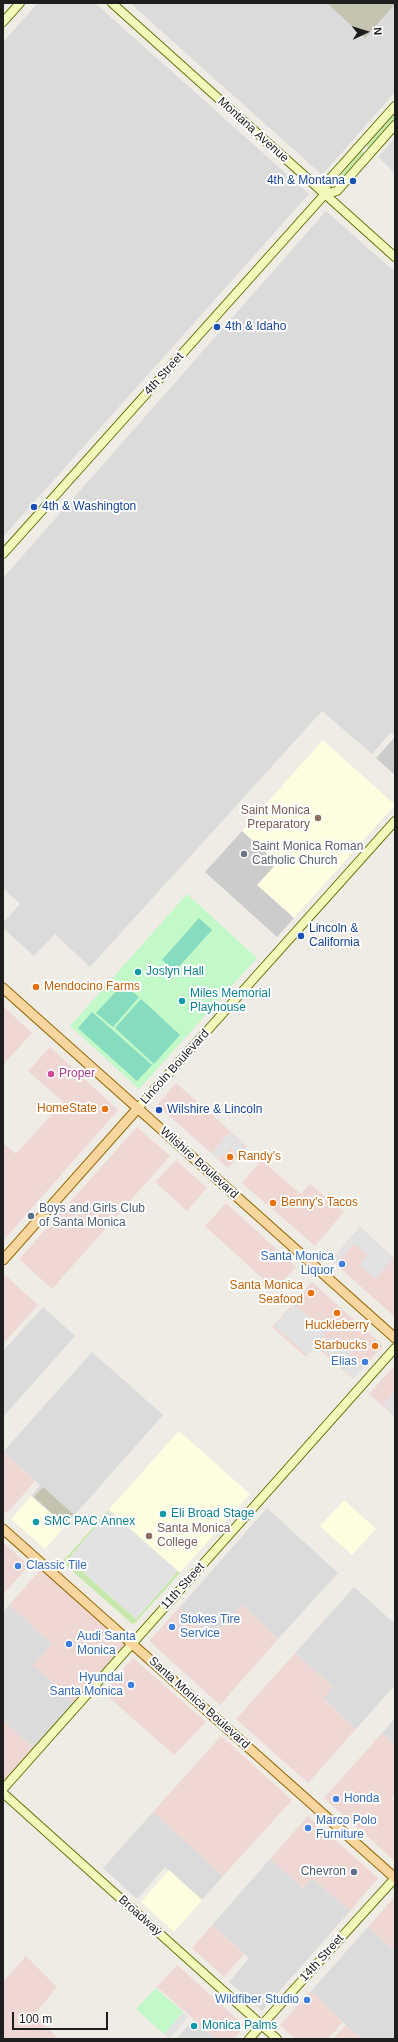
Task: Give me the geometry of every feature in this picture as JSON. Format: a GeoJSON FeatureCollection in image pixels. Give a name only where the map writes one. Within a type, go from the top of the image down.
{"type":"FeatureCollection","features":[{"type":"Feature","properties":{"kind":"main road","name":"Wilshire Boulevard"},"geometry":{"type":"LineString","coordinates":[[3,988],[395,1338]]}},
{"type":"Feature","properties":{"kind":"main road","name":"Lincoln Boulevard"},"geometry":{"type":"LineString","coordinates":[[3,1260],[138,1108]]}},
{"type":"Feature","properties":{"kind":"main road","name":"Santa Monica Boulevard"},"geometry":{"type":"LineString","coordinates":[[3,1529],[395,1878]]}},
{"type":"Feature","properties":{"kind":"street"},"geometry":{"type":"LineString","coordinates":[[3,22],[20,3]]}},
{"type":"Feature","properties":{"kind":"street","name":"Montana Avenue"},"geometry":{"type":"LineString","coordinates":[[112,3],[395,257]]}},
{"type":"Feature","properties":{"kind":"street","name":"4th Street"},"geometry":{"type":"LineString","coordinates":[[3,554],[325,194],[327,182],[395,106]]}},
{"type":"Feature","properties":{"kind":"street","name":"4th Street"},"geometry":{"type":"LineString","coordinates":[[325,194],[337,191],[395,125]]}},
{"type":"Feature","properties":{"kind":"street","name":"Lincoln Boulevard"},"geometry":{"type":"LineString","coordinates":[[138,1108],[395,821]]}},
{"type":"Feature","properties":{"kind":"street","name":"11th Street"},"geometry":{"type":"LineString","coordinates":[[3,1789],[395,1348]]}},
{"type":"Feature","properties":{"kind":"street","name":"Broadway"},"geometry":{"type":"LineString","coordinates":[[3,1793],[277,2039]]}},
{"type":"Feature","properties":{"kind":"street","name":"14th Street"},"geometry":{"type":"LineString","coordinates":[[250,2039],[395,1878]]}},
{"type":"Feature","properties":{"kind":"shaded area"},"geometry":{"type":"Polygon","coordinates":[[[38,3],[95,3],[309,194],[3,537],[3,42],[38,3]]]}},
{"type":"Feature","properties":{"kind":"shaded area"},"geometry":{"type":"Polygon","coordinates":[[[130,3],[395,3],[395,92],[322,175],[130,3]]]}},
{"type":"Feature","properties":{"kind":"shaded area"},"geometry":{"type":"Polygon","coordinates":[[[327,3],[395,3],[395,4],[365,38],[327,3]]]}},
{"type":"Feature","properties":{"kind":"shaded area"},"geometry":{"type":"Polygon","coordinates":[[[395,138],[395,173],[378,157],[395,138]]]}},
{"type":"Feature","properties":{"kind":"shaded area"},"geometry":{"type":"Polygon","coordinates":[[[326,211],[395,272],[395,735],[391,732],[372,754],[322,711],[90,967],[55,934],[34,956],[3,928],[3,923],[20,904],[3,888],[3,578],[326,211]]]}},
{"type":"Feature","properties":{"kind":"shaded area"},"geometry":{"type":"Polygon","coordinates":[[[395,737],[395,775],[376,758],[395,737]]]}},
{"type":"Feature","properties":{"kind":"shaded area","name":"Saint Monica Preparatory"},"geometry":{"type":"Polygon","coordinates":[[[323,740],[395,805],[294,918],[257,885],[277,863],[242,831],[323,740]]]}},
{"type":"Feature","properties":{"kind":"shaded area"},"geometry":{"type":"Polygon","coordinates":[[[242,831],[277,863],[257,885],[294,918],[277,937],[205,872],[242,831]]]}},
{"type":"Feature","properties":{"kind":"shaded area"},"geometry":{"type":"Polygon","coordinates":[[[3,1006],[32,1033],[3,1065],[3,1006]]]}},
{"type":"Feature","properties":{"kind":"shaded area"},"geometry":{"type":"Polygon","coordinates":[[[50,1047],[118,1110],[3,1241],[3,1143],[16,1154],[63,1102],[28,1071],[50,1047]]]}},
{"type":"Feature","properties":{"kind":"shaded area"},"geometry":{"type":"Polygon","coordinates":[[[176,1083],[247,1146],[228,1168],[157,1105],[176,1083]]]}},
{"type":"Feature","properties":{"kind":"shaded area"},"geometry":{"type":"Polygon","coordinates":[[[137,1127],[170,1156],[52,1289],[19,1259],[137,1127]]]}},
{"type":"Feature","properties":{"kind":"shaded area"},"geometry":{"type":"Polygon","coordinates":[[[231,1133],[245,1145],[237,1154],[230,1148],[219,1159],[212,1153],[228,1134],[231,1133]]]}},
{"type":"Feature","properties":{"kind":"shaded area"},"geometry":{"type":"Polygon","coordinates":[[[176,1160],[207,1188],[187,1211],[155,1182],[176,1160]]]}},
{"type":"Feature","properties":{"kind":"shaded area"},"geometry":{"type":"Polygon","coordinates":[[[261,1160],[301,1194],[310,1184],[344,1212],[315,1246],[242,1183],[261,1160]]]}},
{"type":"Feature","properties":{"kind":"shaded area"},"geometry":{"type":"Polygon","coordinates":[[[226,1203],[296,1267],[275,1290],[205,1226],[226,1203]]]}},
{"type":"Feature","properties":{"kind":"shaded area"},"geometry":{"type":"Polygon","coordinates":[[[360,1227],[395,1259],[395,1317],[331,1260],[360,1227]]]}},
{"type":"Feature","properties":{"kind":"shaded area"},"geometry":{"type":"Polygon","coordinates":[[[360,1228],[393,1258],[375,1279],[359,1265],[368,1255],[354,1244],[336,1264],[331,1261],[360,1228]]]}},
{"type":"Feature","properties":{"kind":"shaded area"},"geometry":{"type":"Polygon","coordinates":[[[5,1275],[38,1305],[3,1344],[3,1277],[5,1275]]]}},
{"type":"Feature","properties":{"kind":"shaded area"},"geometry":{"type":"Polygon","coordinates":[[[312,1282],[383,1346],[353,1379],[316,1346],[306,1357],[272,1327],[312,1282]]]}},
{"type":"Feature","properties":{"kind":"shaded area"},"geometry":{"type":"Polygon","coordinates":[[[294,1304],[326,1333],[307,1355],[274,1326],[294,1304]]]}},
{"type":"Feature","properties":{"kind":"shaded area"},"geometry":{"type":"Polygon","coordinates":[[[43,1307],[75,1336],[3,1417],[3,1351],[43,1307]]]}},
{"type":"Feature","properties":{"kind":"shaded area"},"geometry":{"type":"Polygon","coordinates":[[[332,1337],[364,1367],[353,1378],[322,1349],[332,1337]]]}},
{"type":"Feature","properties":{"kind":"shaded area"},"geometry":{"type":"Polygon","coordinates":[[[92,1352],[163,1415],[65,1526],[31,1496],[40,1485],[3,1452],[92,1352]]]}},
{"type":"Feature","properties":{"kind":"shaded area"},"geometry":{"type":"Polygon","coordinates":[[[395,1365],[395,1417],[369,1394],[395,1365]]]}},
{"type":"Feature","properties":{"kind":"shaded area"},"geometry":{"type":"Polygon","coordinates":[[[395,1391],[395,1416],[383,1405],[395,1391]]]}},
{"type":"Feature","properties":{"kind":"shaded area","name":"Santa Monica College"},"geometry":{"type":"Polygon","coordinates":[[[179,1431],[250,1494],[135,1623],[132,1624],[62,1562],[179,1431]]]}},
{"type":"Feature","properties":{"kind":"shaded area"},"geometry":{"type":"Polygon","coordinates":[[[3,1452],[35,1481],[7,1513],[3,1510],[3,1452]]]}},
{"type":"Feature","properties":{"kind":"shaded area"},"geometry":{"type":"Polygon","coordinates":[[[43,1487],[73,1514],[64,1524],[34,1497],[43,1487]]]}},
{"type":"Feature","properties":{"kind":"shaded area","name":"SMC PAC Annex"},"geometry":{"type":"Polygon","coordinates":[[[31,1496],[65,1526],[45,1549],[11,1519],[31,1496]]]}},
{"type":"Feature","properties":{"kind":"shaded area"},"geometry":{"type":"Polygon","coordinates":[[[344,1500],[376,1529],[352,1555],[320,1526],[344,1500]]]}},
{"type":"Feature","properties":{"kind":"shaded area"},"geometry":{"type":"Polygon","coordinates":[[[267,1508],[338,1573],[278,1639],[242,1605],[212,1638],[179,1608],[267,1508]]]}},
{"type":"Feature","properties":{"kind":"shaded area"},"geometry":{"type":"Polygon","coordinates":[[[110,1511],[178,1571],[136,1619],[68,1559],[110,1511]]]}},
{"type":"Feature","properties":{"kind":"shaded area"},"geometry":{"type":"Polygon","coordinates":[[[3,1542],[29,1566],[3,1594],[3,1542]]]}},
{"type":"Feature","properties":{"kind":"shaded area"},"geometry":{"type":"Polygon","coordinates":[[[44,1566],[132,1643],[77,1705],[33,1665],[52,1644],[9,1605],[44,1566]]]}},
{"type":"Feature","properties":{"kind":"shaded area"},"geometry":{"type":"Polygon","coordinates":[[[354,1587],[395,1624],[395,1685],[356,1729],[323,1698],[333,1687],[295,1653],[354,1587]]]}},
{"type":"Feature","properties":{"kind":"shaded area"},"geometry":{"type":"Polygon","coordinates":[[[9,1605],[52,1644],[77,1705],[37,1751],[3,1721],[3,1612],[9,1605]]]}},
{"type":"Feature","properties":{"kind":"shaded area"},"geometry":{"type":"Polygon","coordinates":[[[242,1605],[278,1639],[220,1705],[149,1641],[179,1608],[212,1638],[242,1605]]]}},
{"type":"Feature","properties":{"kind":"shaded area"},"geometry":{"type":"Polygon","coordinates":[[[295,1653],[333,1687],[323,1699],[356,1729],[308,1783],[236,1719],[295,1653]]]}},
{"type":"Feature","properties":{"kind":"shaded area"},"geometry":{"type":"Polygon","coordinates":[[[133,1658],[206,1722],[174,1755],[103,1692],[133,1658]]]}},
{"type":"Feature","properties":{"kind":"shaded area"},"geometry":{"type":"Polygon","coordinates":[[[395,1718],[395,1745],[382,1733],[395,1718]]]}},
{"type":"Feature","properties":{"kind":"shaded area"},"geometry":{"type":"Polygon","coordinates":[[[3,1721],[37,1751],[3,1789],[3,1721]]]}},
{"type":"Feature","properties":{"kind":"shaded area"},"geometry":{"type":"Polygon","coordinates":[[[382,1733],[395,1745],[395,1794],[391,1799],[395,1802],[395,1861],[324,1798],[382,1733]]]}},
{"type":"Feature","properties":{"kind":"shaded area"},"geometry":{"type":"Polygon","coordinates":[[[221,1736],[292,1800],[223,1876],[153,1812],[221,1736]]]}},
{"type":"Feature","properties":{"kind":"shaded area"},"geometry":{"type":"Polygon","coordinates":[[[153,1812],[223,1876],[202,1900],[165,1867],[137,1899],[103,1868],[153,1812]]]}},
{"type":"Feature","properties":{"kind":"shaded area"},"geometry":{"type":"Polygon","coordinates":[[[308,1816],[378,1878],[350,1911],[312,1878],[303,1888],[270,1859],[308,1816]]]}},
{"type":"Feature","properties":{"kind":"shaded area"},"geometry":{"type":"Polygon","coordinates":[[[270,1859],[303,1888],[312,1878],[350,1911],[262,2011],[229,1982],[249,1958],[212,1925],[270,1859]]]}},
{"type":"Feature","properties":{"kind":"shaded area"},"geometry":{"type":"Polygon","coordinates":[[[169,1870],[202,1900],[174,1932],[141,1902],[169,1870]]]}},
{"type":"Feature","properties":{"kind":"shaded area"},"geometry":{"type":"Polygon","coordinates":[[[395,1896],[395,1951],[368,1927],[395,1896]]]}},
{"type":"Feature","properties":{"kind":"shaded area"},"geometry":{"type":"Polygon","coordinates":[[[212,1925],[244,1954],[224,1977],[192,1948],[212,1925]]]}},
{"type":"Feature","properties":{"kind":"shaded area"},"geometry":{"type":"Polygon","coordinates":[[[368,1927],[395,1951],[395,2037],[393,2039],[361,2039],[311,1991],[368,1927]]]}},
{"type":"Feature","properties":{"kind":"shaded area"},"geometry":{"type":"Polygon","coordinates":[[[26,1956],[57,1987],[34,2015],[59,2039],[3,2039],[3,1982],[26,1956]]]}},
{"type":"Feature","properties":{"kind":"shaded area"},"geometry":{"type":"Polygon","coordinates":[[[177,1965],[245,2026],[234,2039],[216,2039],[157,1987],[177,1965]]]}},
{"type":"Feature","properties":{"kind":"shaded area"},"geometry":{"type":"Polygon","coordinates":[[[311,1991],[343,2022],[328,2039],[295,2039],[280,2025],[311,1991]]]}},
{"type":"Feature","properties":{"kind":"shaded area"},"geometry":{"type":"Polygon","coordinates":[[[183,2012],[188,2017],[169,2039],[164,2034],[183,2012]]]}},
{"type":"Feature","properties":{"kind":"shaded area"},"geometry":{"type":"Polygon","coordinates":[[[194,2019],[216,2039],[176,2039],[194,2019]]]}},
{"type":"Feature","properties":{"kind":"shaded area"},"geometry":{"type":"Polygon","coordinates":[[[346,2025],[361,2039],[333,2039],[346,2025]]]}},
{"type":"Feature","properties":{"kind":"green space"},"geometry":{"type":"Polygon","coordinates":[[[395,110],[395,120],[371,147],[368,148],[366,143],[395,110]]]}},
{"type":"Feature","properties":{"kind":"green space"},"geometry":{"type":"Polygon","coordinates":[[[358,152],[363,152],[363,156],[340,181],[333,184],[358,152]]]}},
{"type":"Feature","properties":{"kind":"green space"},"geometry":{"type":"Polygon","coordinates":[[[187,894],[257,958],[139,1089],[70,1026],[187,894]]]}},
{"type":"Feature","properties":{"kind":"green space"},"geometry":{"type":"Polygon","coordinates":[[[199,918],[212,930],[175,971],[162,960],[199,918]]]}},
{"type":"Feature","properties":{"kind":"green space"},"geometry":{"type":"Polygon","coordinates":[[[123,984],[139,997],[113,1027],[96,1013],[123,984]]]}},
{"type":"Feature","properties":{"kind":"green space"},"geometry":{"type":"Polygon","coordinates":[[[141,999],[180,1035],[154,1064],[115,1028],[141,999]]]}},
{"type":"Feature","properties":{"kind":"green space"},"geometry":{"type":"Polygon","coordinates":[[[92,1012],[152,1065],[137,1081],[78,1028],[92,1012]]]}},
{"type":"Feature","properties":{"kind":"green space"},"geometry":{"type":"Polygon","coordinates":[[[109,1510],[110,1511],[68,1559],[136,1619],[178,1571],[180,1573],[135,1623],[132,1624],[62,1562],[109,1510]]]}},
{"type":"Feature","properties":{"kind":"green space"},"geometry":{"type":"Polygon","coordinates":[[[156,1988],[183,2012],[164,2034],[136,2009],[156,1988]]]}},
{"type":"Feature","properties":{"kind":"place","name":"4th & Montana"},"geometry":{"type":"Point","coordinates":[353,181]}},
{"type":"Feature","properties":{"kind":"place","name":"4th & Idaho"},"geometry":{"type":"Point","coordinates":[217,327]}},
{"type":"Feature","properties":{"kind":"place","name":"4th & Washington"},"geometry":{"type":"Point","coordinates":[34,507]}},
{"type":"Feature","properties":{"kind":"place","name":"Saint Monica Preparatory"},"geometry":{"type":"Point","coordinates":[318,818]}},
{"type":"Feature","properties":{"kind":"place","name":"Saint Monica Roman Catholic Church"},"geometry":{"type":"Point","coordinates":[244,854]}},
{"type":"Feature","properties":{"kind":"place","name":"Lincoln & California"},"geometry":{"type":"Point","coordinates":[301,936]}},
{"type":"Feature","properties":{"kind":"place","name":"Joslyn Hall"},"geometry":{"type":"Point","coordinates":[138,972]}},
{"type":"Feature","properties":{"kind":"place","name":"Mendocino Farms"},"geometry":{"type":"Point","coordinates":[36,987]}},
{"type":"Feature","properties":{"kind":"place","name":"Miles Memorial Playhouse"},"geometry":{"type":"Point","coordinates":[182,1001]}},
{"type":"Feature","properties":{"kind":"place","name":"Proper"},"geometry":{"type":"Point","coordinates":[51,1074]}},
{"type":"Feature","properties":{"kind":"place","name":"HomeState"},"geometry":{"type":"Point","coordinates":[105,1109]}},
{"type":"Feature","properties":{"kind":"place","name":"Wilshire & Lincoln"},"geometry":{"type":"Point","coordinates":[159,1110]}},
{"type":"Feature","properties":{"kind":"place","name":"Randy's"},"geometry":{"type":"Point","coordinates":[230,1157]}},
{"type":"Feature","properties":{"kind":"place","name":"Benny's Tacos"},"geometry":{"type":"Point","coordinates":[273,1203]}},
{"type":"Feature","properties":{"kind":"place","name":"Boys and Girls Club of Santa Monica"},"geometry":{"type":"Point","coordinates":[31,1216]}},
{"type":"Feature","properties":{"kind":"place","name":"Santa Monica Liquor"},"geometry":{"type":"Point","coordinates":[342,1264]}},
{"type":"Feature","properties":{"kind":"place","name":"Santa Monica Seafood"},"geometry":{"type":"Point","coordinates":[311,1293]}},
{"type":"Feature","properties":{"kind":"place","name":"Huckleberry"},"geometry":{"type":"Point","coordinates":[337,1313]}},
{"type":"Feature","properties":{"kind":"place","name":"Starbucks"},"geometry":{"type":"Point","coordinates":[375,1346]}},
{"type":"Feature","properties":{"kind":"place","name":"Elias"},"geometry":{"type":"Point","coordinates":[365,1362]}},
{"type":"Feature","properties":{"kind":"place","name":"Eli Broad Stage"},"geometry":{"type":"Point","coordinates":[163,1514]}},
{"type":"Feature","properties":{"kind":"place","name":"SMC PAC Annex"},"geometry":{"type":"Point","coordinates":[36,1522]}},
{"type":"Feature","properties":{"kind":"place","name":"Santa Monica College"},"geometry":{"type":"Point","coordinates":[149,1536]}},
{"type":"Feature","properties":{"kind":"place","name":"Classic Tile"},"geometry":{"type":"Point","coordinates":[18,1566]}},
{"type":"Feature","properties":{"kind":"place","name":"Stokes Tire Service"},"geometry":{"type":"Point","coordinates":[172,1627]}},
{"type":"Feature","properties":{"kind":"place","name":"Audi Santa Monica"},"geometry":{"type":"Point","coordinates":[69,1644]}},
{"type":"Feature","properties":{"kind":"place","name":"Hyundai Santa Monica"},"geometry":{"type":"Point","coordinates":[131,1685]}},
{"type":"Feature","properties":{"kind":"place","name":"Honda"},"geometry":{"type":"Point","coordinates":[336,1799]}},
{"type":"Feature","properties":{"kind":"place","name":"Marco Polo Furniture"},"geometry":{"type":"Point","coordinates":[308,1828]}},
{"type":"Feature","properties":{"kind":"place","name":"Chevron"},"geometry":{"type":"Point","coordinates":[354,1872]}},
{"type":"Feature","properties":{"kind":"place","name":"Wildfiber Studio"},"geometry":{"type":"Point","coordinates":[307,2000]}},
{"type":"Feature","properties":{"kind":"place","name":"Monica Palms"},"geometry":{"type":"Point","coordinates":[194,2026]}}]}
